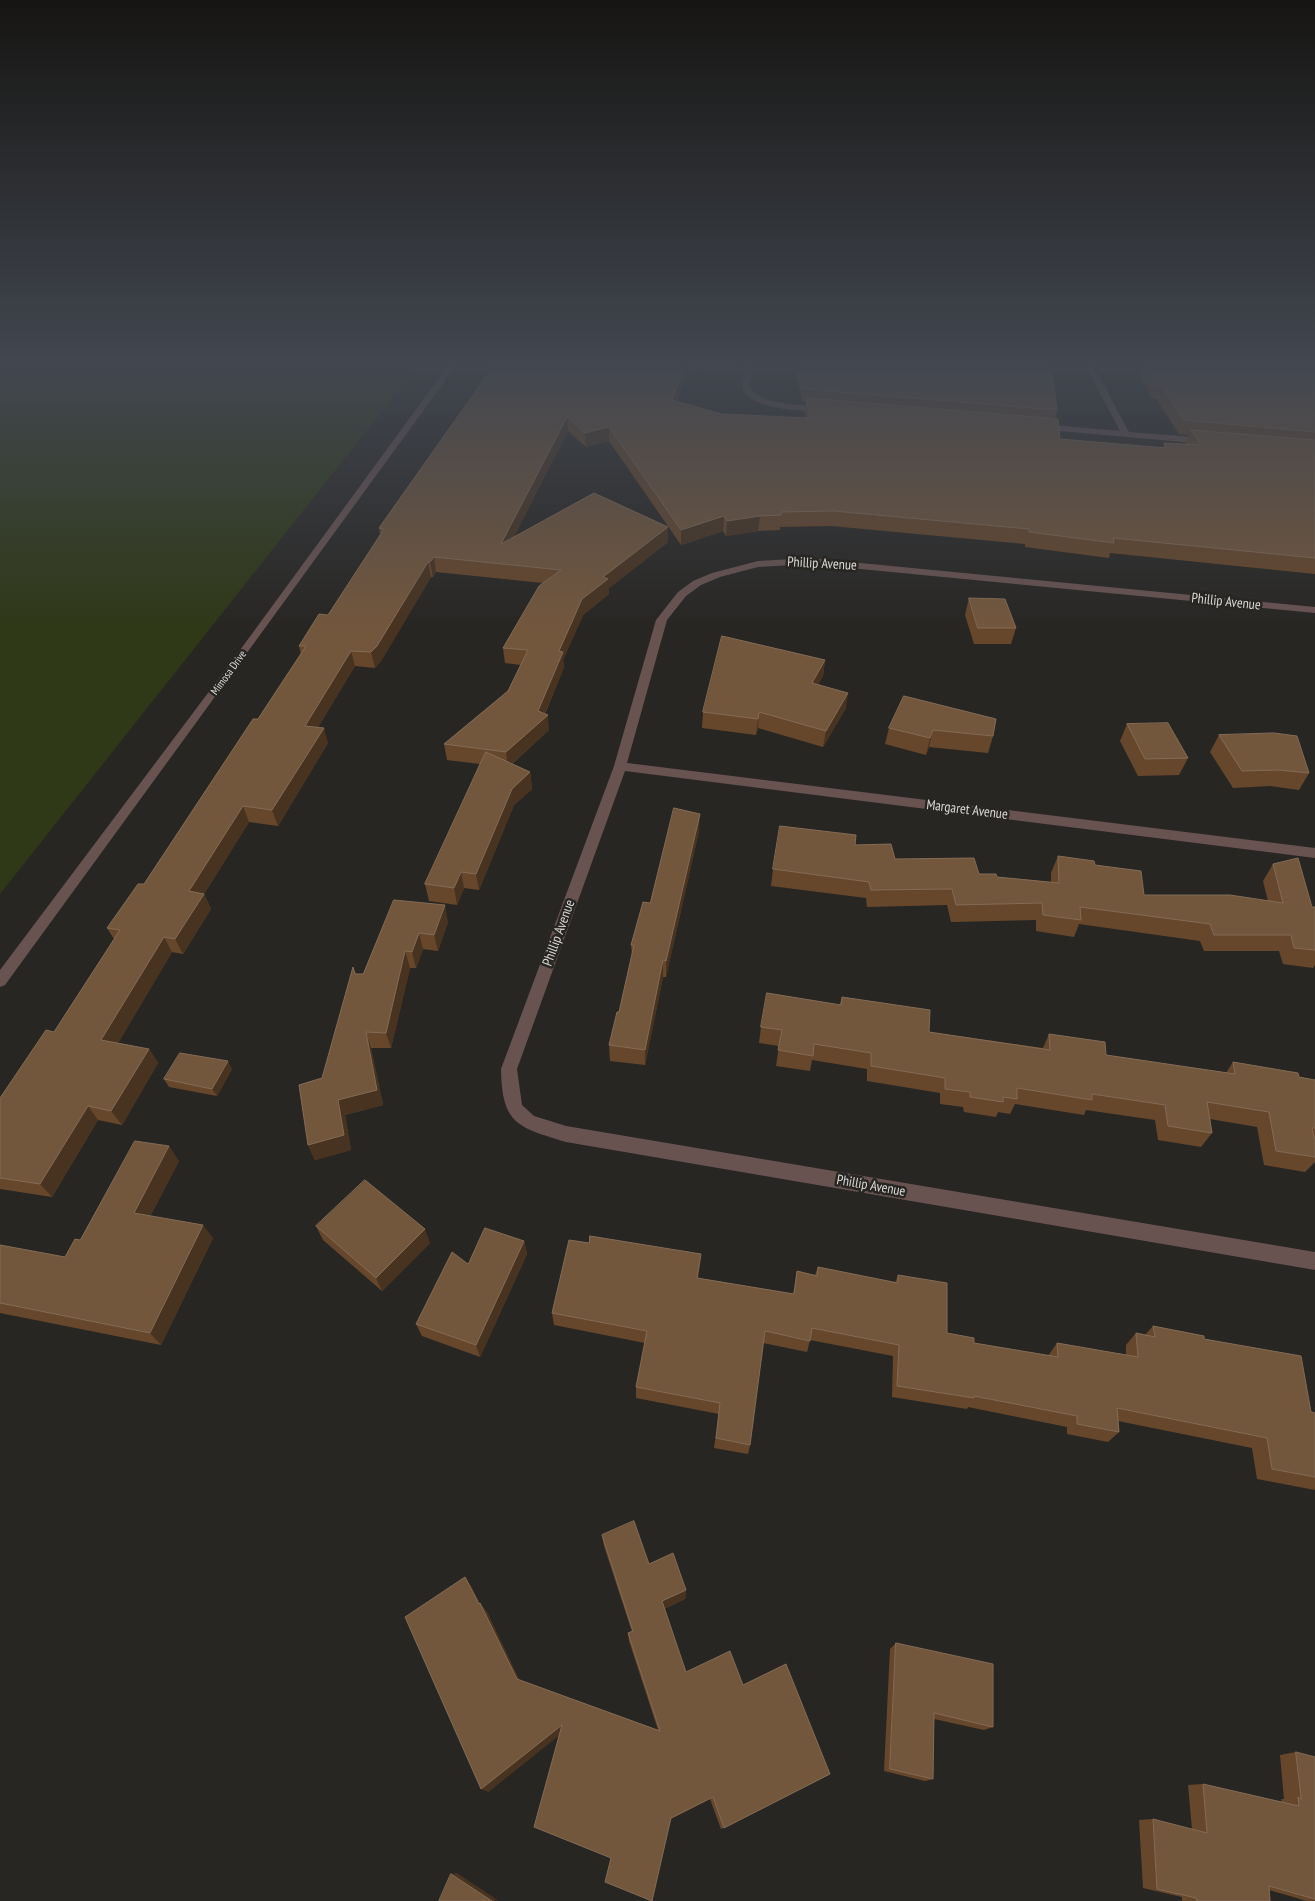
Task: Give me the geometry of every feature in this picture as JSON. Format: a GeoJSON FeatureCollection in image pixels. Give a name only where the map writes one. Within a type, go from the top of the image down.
{"type":"FeatureCollection","features":[{"type":"Feature","properties":{"kind":"street","name":"Mimosa Drive"},"geometry":{"type":"LineString","coordinates":[[0,981],[234,667],[390,452]]}},
{"type":"Feature","properties":{"kind":"street","name":"Phillip Avenue"},"geometry":{"type":"LineString","coordinates":[[1315,610],[809,561],[758,564],[716,575],[697,583],[682,594],[662,620],[620,766],[509,1069],[509,1088],[512,1104],[519,1117],[538,1126],[566,1134],[1315,1261]]}},
{"type":"Feature","properties":{"kind":"street","name":"Margaret Avenue"},"geometry":{"type":"LineString","coordinates":[[620,766],[1315,853]]}},
{"type":"Feature","properties":{"kind":"green space"},"geometry":{"type":"Polygon","coordinates":[[[0,452],[350,452],[0,894],[0,452]]]}},
{"type":"Feature","properties":{"kind":"building"},"geometry":{"type":"Polygon","coordinates":[[[433,452],[549,452],[501,544],[594,493],[668,527],[603,577],[608,579],[582,599],[559,651],[563,652],[538,711],[548,715],[506,752],[444,744],[508,691],[528,650],[503,648],[539,586],[561,570],[434,557],[428,562],[377,646],[371,652],[351,651],[305,726],[324,728],[272,810],[243,806],[189,891],[204,894],[175,939],[164,937],[101,1040],[149,1049],[111,1111],[88,1106],[40,1184],[0,1178],[0,1098],[46,1030],[54,1032],[120,930],[107,928],[138,884],[144,884],[253,719],[258,719],[306,646],[299,646],[319,614],[328,615],[384,529],[379,528],[433,452]]]}},
{"type":"Feature","properties":{"kind":"building"},"geometry":{"type":"Polygon","coordinates":[[[626,452],[1315,452],[1315,558],[1113,538],[1114,543],[1029,532],[1029,529],[833,511],[781,512],[781,515],[727,521],[724,516],[681,530],[626,452]]]}},
{"type":"Feature","properties":{"kind":"building"},"geometry":{"type":"Polygon","coordinates":[[[969,598],[1005,599],[1016,628],[978,628],[969,598]]]}},
{"type":"Feature","properties":{"kind":"building"},"geometry":{"type":"Polygon","coordinates":[[[722,636],[825,660],[812,683],[848,693],[826,731],[759,712],[758,719],[703,712],[722,636]]]}},
{"type":"Feature","properties":{"kind":"building"},"geometry":{"type":"Polygon","coordinates":[[[904,696],[996,719],[993,736],[933,730],[930,738],[889,728],[904,696]]]}},
{"type":"Feature","properties":{"kind":"building"},"geometry":{"type":"Polygon","coordinates":[[[1168,723],[1188,758],[1145,759],[1127,724],[1168,723]]]}},
{"type":"Feature","properties":{"kind":"building"},"geometry":{"type":"Polygon","coordinates":[[[1274,733],[1297,736],[1309,773],[1279,770],[1242,771],[1219,735],[1274,733]]]}},
{"type":"Feature","properties":{"kind":"building"},"geometry":{"type":"Polygon","coordinates":[[[486,752],[530,772],[512,789],[476,874],[461,872],[454,888],[425,884],[486,752]]]}},
{"type":"Feature","properties":{"kind":"building"},"geometry":{"type":"Polygon","coordinates":[[[674,808],[700,814],[666,961],[663,960],[645,1050],[609,1045],[617,1012],[619,1012],[634,945],[631,945],[643,902],[650,903],[674,808]]]}},
{"type":"Feature","properties":{"kind":"building"},"geometry":{"type":"Polygon","coordinates":[[[780,826],[856,835],[855,845],[891,844],[895,859],[974,858],[979,874],[996,874],[997,877],[1059,883],[1058,856],[1094,861],[1095,865],[1141,871],[1144,895],[1230,895],[1283,903],[1273,864],[1298,858],[1312,907],[1315,907],[1315,950],[1294,948],[1291,935],[1214,935],[1210,924],[1080,907],[1081,920],[1043,915],[1042,903],[956,905],[952,889],[871,890],[869,882],[773,869],[780,826]]]}},
{"type":"Feature","properties":{"kind":"building"},"geometry":{"type":"Polygon","coordinates":[[[394,900],[445,905],[434,935],[419,933],[412,952],[405,951],[386,1033],[366,1032],[377,1090],[338,1100],[344,1135],[308,1145],[299,1085],[322,1078],[353,967],[355,974],[363,974],[394,900]]]}},
{"type":"Feature","properties":{"kind":"building"},"geometry":{"type":"Polygon","coordinates":[[[767,993],[841,1005],[842,997],[930,1010],[929,1032],[1050,1050],[1049,1034],[1105,1042],[1106,1055],[1235,1074],[1233,1062],[1298,1073],[1299,1077],[1315,1080],[1315,1128],[1312,1128],[1315,1140],[1315,1157],[1276,1151],[1269,1112],[1207,1102],[1212,1133],[1168,1126],[1165,1105],[1092,1094],[1092,1100],[1017,1088],[1017,1099],[1003,1097],[1003,1102],[970,1097],[970,1092],[945,1089],[945,1078],[871,1066],[871,1053],[814,1044],[813,1056],[778,1050],[782,1030],[761,1027],[767,993]]]}},
{"type":"Feature","properties":{"kind":"building"},"geometry":{"type":"Polygon","coordinates":[[[180,1053],[228,1061],[212,1089],[164,1079],[180,1053]]]}},
{"type":"Feature","properties":{"kind":"building"},"geometry":{"type":"Polygon","coordinates":[[[135,1141],[169,1146],[134,1213],[203,1225],[150,1333],[0,1303],[0,1245],[65,1257],[75,1239],[80,1240],[135,1141]]]}},
{"type":"Feature","properties":{"kind":"building"},"geometry":{"type":"Polygon","coordinates":[[[365,1180],[425,1229],[376,1278],[316,1226],[365,1180]]]}},
{"type":"Feature","properties":{"kind":"building"},"geometry":{"type":"Polygon","coordinates":[[[485,1228],[524,1241],[476,1345],[416,1324],[452,1252],[468,1264],[485,1228]]]}},
{"type":"Feature","properties":{"kind":"building"},"geometry":{"type":"Polygon","coordinates":[[[590,1236],[701,1254],[697,1278],[794,1294],[797,1271],[817,1276],[818,1267],[898,1283],[898,1275],[947,1283],[947,1333],[974,1338],[974,1343],[1058,1357],[1057,1343],[1138,1357],[1136,1333],[1155,1337],[1153,1326],[1204,1336],[1204,1339],[1301,1356],[1311,1412],[1315,1413],[1315,1477],[1272,1469],[1267,1438],[1117,1408],[1119,1432],[1077,1424],[1077,1416],[974,1396],[974,1398],[897,1386],[899,1345],[812,1328],[810,1341],[765,1331],[750,1445],[716,1438],[720,1403],[636,1387],[647,1331],[552,1313],[569,1240],[589,1243],[590,1236]]]}},
{"type":"Feature","properties":{"kind":"building"},"geometry":{"type":"Polygon","coordinates":[[[634,1521],[649,1564],[673,1553],[686,1590],[662,1601],[686,1672],[730,1651],[743,1685],[786,1664],[830,1774],[724,1828],[713,1797],[671,1818],[652,1901],[605,1882],[611,1858],[534,1827],[562,1725],[481,1789],[405,1617],[465,1577],[480,1603],[517,1679],[660,1731],[628,1633],[633,1631],[602,1535],[634,1521]]]}},
{"type":"Feature","properties":{"kind":"building"},"geometry":{"type":"Polygon","coordinates":[[[896,1643],[993,1664],[993,1727],[934,1713],[933,1779],[890,1769],[896,1643]]]}},
{"type":"Feature","properties":{"kind":"building"},"geometry":{"type":"Polygon","coordinates":[[[1296,1752],[1315,1757],[1315,1899],[1269,1886],[1270,1901],[1197,1901],[1196,1898],[1157,1889],[1153,1819],[1207,1833],[1203,1784],[1299,1806],[1298,1797],[1301,1799],[1296,1752]]]}},
{"type":"Feature","properties":{"kind":"building"},"geometry":{"type":"Polygon","coordinates":[[[451,1874],[492,1901],[439,1901],[451,1874]]]}}]}
